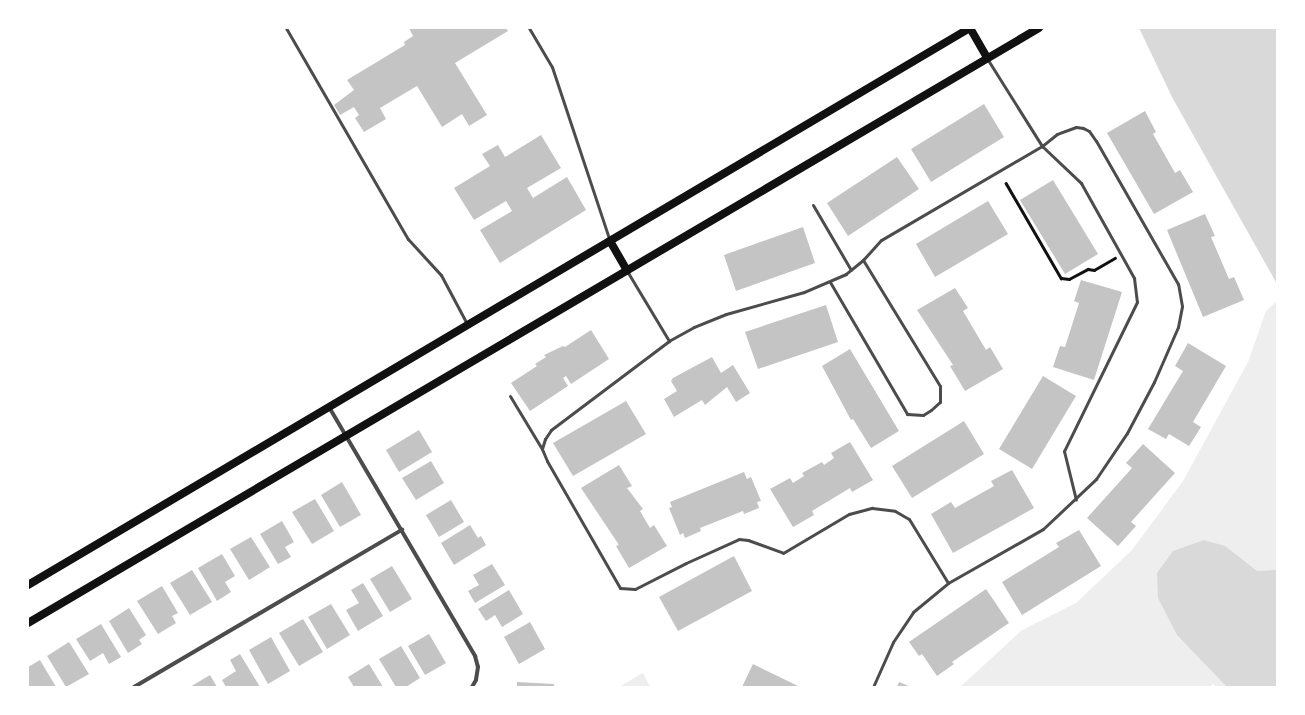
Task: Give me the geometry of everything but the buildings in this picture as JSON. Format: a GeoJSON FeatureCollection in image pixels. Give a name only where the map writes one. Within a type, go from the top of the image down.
{"type":"FeatureCollection","features":[{"type":"Feature","properties":{"kind":"main road"},"geometry":{"type":"LineString","coordinates":[[28,585],[970,28],[987,58]]}},
{"type":"Feature","properties":{"kind":"main road"},"geometry":{"type":"LineString","coordinates":[[28,623],[1039,28]]}},
{"type":"Feature","properties":{"kind":"main road"},"geometry":{"type":"LineString","coordinates":[[610,241],[627,270]]}},
{"type":"Feature","properties":{"kind":"street"},"geometry":{"type":"LineString","coordinates":[[329,407],[475,656],[478,667],[476,680],[472,687]]}},
{"type":"Feature","properties":{"kind":"street"},"geometry":{"type":"LineString","coordinates":[[134,687],[402,530]]}},
{"type":"Feature","properties":{"kind":"lane"},"geometry":{"type":"LineString","coordinates":[[286,28],[408,239],[441,275],[467,325]]}},
{"type":"Feature","properties":{"kind":"lane"},"geometry":{"type":"LineString","coordinates":[[529,28],[552,66],[610,241]]}},
{"type":"Feature","properties":{"kind":"lane"},"geometry":{"type":"LineString","coordinates":[[987,58],[1042,146],[1081,183],[1134,278],[1137,302],[1064,451],[1076,500]]}},
{"type":"Feature","properties":{"kind":"lane"},"geometry":{"type":"LineString","coordinates":[[542,449],[551,430],[670,342],[694,327],[726,314],[804,292],[830,282],[851,270],[863,260],[880,240],[1042,146],[1066,130],[1076,127],[1089,131],[1174,277],[1182,306],[1178,327],[1154,382],[1127,433],[1096,479],[1076,500],[1043,529],[948,582],[913,612],[904,624],[872,687]]}},
{"type":"Feature","properties":{"kind":"lane"},"geometry":{"type":"LineString","coordinates":[[813,205],[851,270]]}},
{"type":"Feature","properties":{"kind":"lane"},"geometry":{"type":"LineString","coordinates":[[830,282],[907,414],[923,415],[931,410],[940,402],[940,386],[863,260]]}},
{"type":"Feature","properties":{"kind":"lane"},"geometry":{"type":"LineString","coordinates":[[627,270],[670,342]]}},
{"type":"Feature","properties":{"kind":"lane"},"geometry":{"type":"LineString","coordinates":[[510,396],[542,449],[546,461],[620,588],[635,589],[686,563],[739,539],[748,540],[783,553],[849,514],[872,508],[895,511],[909,519],[948,582]]}},
{"type":"Feature","properties":{"kind":"path"},"geometry":{"type":"LineString","coordinates":[[1006,183],[1061,278],[1069,279],[1088,269],[1094,270],[1121,254]]}},
{"type":"Feature","properties":{"kind":"shaded area"},"geometry":{"type":"Polygon","coordinates":[[[1139,28],[1277,28],[1277,284],[1173,99],[1139,28]]]}},
{"type":"Feature","properties":{"kind":"shaded area"},"geometry":{"type":"Polygon","coordinates":[[[1277,301],[1277,687],[1216,687],[1213,684],[1209,687],[960,687],[1022,630],[1076,603],[1132,550],[1183,481],[1248,362],[1266,311],[1277,301]]]}},
{"type":"Feature","properties":{"kind":"shaded area"},"geometry":{"type":"Polygon","coordinates":[[[1204,540],[1225,546],[1257,571],[1277,570],[1277,687],[1227,687],[1177,635],[1158,598],[1157,573],[1173,551],[1204,540]]]}},
{"type":"Feature","properties":{"kind":"shaded area"},"geometry":{"type":"Polygon","coordinates":[[[643,673],[650,687],[619,687],[643,673]]]}}]}
